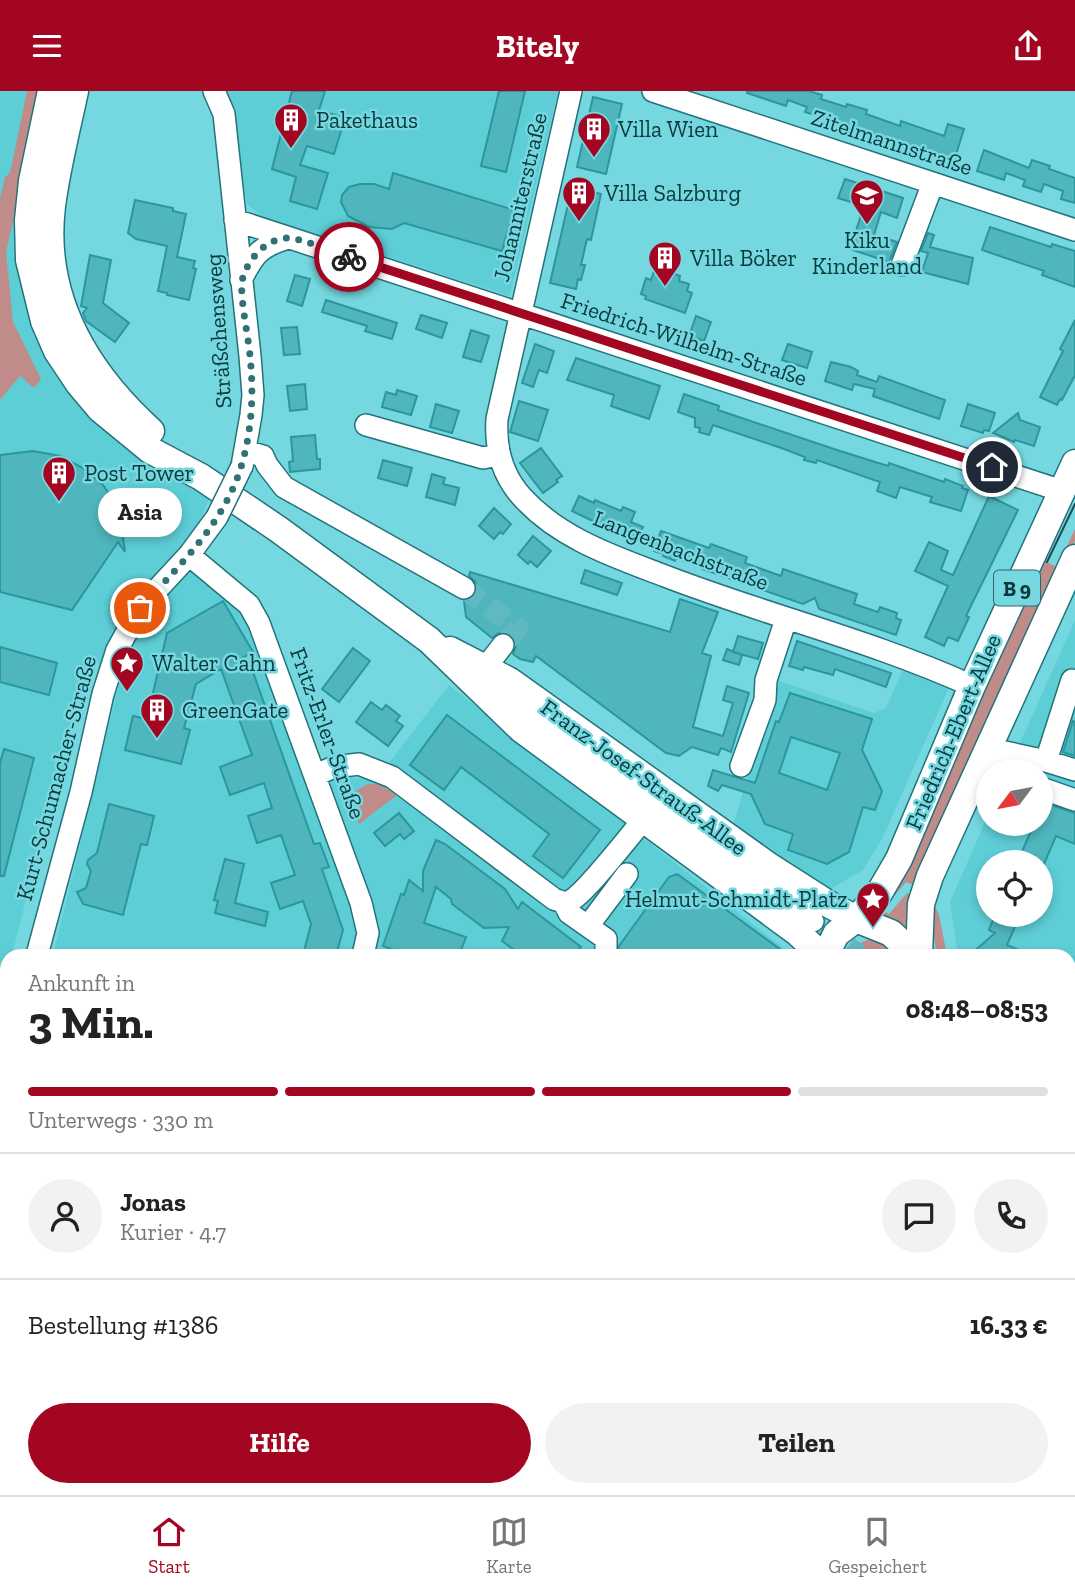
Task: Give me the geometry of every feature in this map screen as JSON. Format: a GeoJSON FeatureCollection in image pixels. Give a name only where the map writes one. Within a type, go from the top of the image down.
{"type":"FeatureCollection","features":[{"type":"Feature","properties":{"kind":"main road","name":"Franz-Josef-Strauß-Allee"},"geometry":{"type":"LineString","coordinates":[[51,91],[33,181],[28,220],[29,260],[44,321],[57,351],[100,409],[150,450],[201,477],[278,529],[429,639],[521,729],[816,949]]}},
{"type":"Feature","properties":{"kind":"main road","name":"Franz-Josef-Strauß-Allee"},"geometry":{"type":"LineString","coordinates":[[75,91],[52,208],[51,251],[60,298],[74,335],[96,373],[127,409],[201,477]]}},
{"type":"Feature","properties":{"kind":"main road","name":"Friedrich-Ebert-Allee"},"geometry":{"type":"LineString","coordinates":[[856,919],[878,895],[898,859],[972,686],[1075,463]]}},
{"type":"Feature","properties":{"kind":"main road","name":"Friedrich-Ebert-Allee"},"geometry":{"type":"LineString","coordinates":[[993,759],[1072,572]]}},
{"type":"Feature","properties":{"kind":"main road","name":"Franz-Josef-Strauß-Allee"},"geometry":{"type":"LineString","coordinates":[[429,639],[510,681],[769,866],[856,919]]}},
{"type":"Feature","properties":{"kind":"main road","name":"Friedrich-Ebert-Allee"},"geometry":{"type":"LineString","coordinates":[[917,949],[924,894],[976,793]]}},
{"type":"Feature","properties":{"kind":"main road"},"geometry":{"type":"LineString","coordinates":[[764,909],[790,949]]}},
{"type":"Feature","properties":{"kind":"main road","name":"B 9"},"geometry":{"type":"LineString","coordinates":[[827,949],[836,934],[856,919],[891,933],[910,949]]}},
{"type":"Feature","properties":{"kind":"street","name":"Sträßchensweg"},"geometry":{"type":"LineString","coordinates":[[190,555],[217,517],[234,486],[243,459],[253,395],[224,114],[214,91]]}},
{"type":"Feature","properties":{"kind":"street","name":"Johanniterstraße"},"geometry":{"type":"LineString","coordinates":[[521,314],[571,91]]}},
{"type":"Feature","properties":{"kind":"street","name":"Zitelmannstraße"},"geometry":{"type":"LineString","coordinates":[[653,91],[1075,230]]}},
{"type":"Feature","properties":{"kind":"street"},"geometry":{"type":"LineString","coordinates":[[902,265],[933,183]]}},
{"type":"Feature","properties":{"kind":"street","name":"Friedrich-Wilhelm-Straße"},"geometry":{"type":"LineString","coordinates":[[235,221],[1062,491]]}},
{"type":"Feature","properties":{"kind":"street"},"geometry":{"type":"LineString","coordinates":[[241,280],[250,261],[260,249],[289,238]]}},
{"type":"Feature","properties":{"kind":"street","name":"Langenbachstraße"},"geometry":{"type":"LineString","coordinates":[[521,314],[496,438],[508,480],[523,499],[590,548],[786,619],[927,666],[972,686]]}},
{"type":"Feature","properties":{"kind":"street"},"geometry":{"type":"LineString","coordinates":[[366,425],[484,458],[499,455]]}},
{"type":"Feature","properties":{"kind":"street"},"geometry":{"type":"LineString","coordinates":[[243,459],[263,456],[284,487],[464,588]]}},
{"type":"Feature","properties":{"kind":"street","name":"Fritz-Erler-Straße"},"geometry":{"type":"LineString","coordinates":[[190,555],[249,605],[255,614],[316,775],[366,921],[365,949]]}},
{"type":"Feature","properties":{"kind":"street","name":"Kurt-Schumacher-Straße"},"geometry":{"type":"LineString","coordinates":[[39,949],[84,779],[103,694],[117,650],[140,608],[190,555]]}},
{"type":"Feature","properties":{"kind":"street"},"geometry":{"type":"LineString","coordinates":[[741,766],[765,699],[766,680],[786,619]]}},
{"type":"Feature","properties":{"kind":"street","name":"Franz-Josef-Strauß-Allee"},"geometry":{"type":"LineString","coordinates":[[429,639],[813,921]]}},
{"type":"Feature","properties":{"kind":"street"},"geometry":{"type":"LineString","coordinates":[[486,667],[503,645]]}},
{"type":"Feature","properties":{"kind":"street"},"geometry":{"type":"LineString","coordinates":[[1047,759],[1072,680]]}},
{"type":"Feature","properties":{"kind":"street"},"geometry":{"type":"LineString","coordinates":[[998,759],[1005,752],[1037,759]]}},
{"type":"Feature","properties":{"kind":"street"},"geometry":{"type":"LineString","coordinates":[[1054,763],[1075,770]]}},
{"type":"Feature","properties":{"kind":"street"},"geometry":{"type":"LineString","coordinates":[[316,775],[334,767],[359,764],[375,768],[392,777],[554,899],[564,902],[572,901],[644,819]]}},
{"type":"Feature","properties":{"kind":"street"},"geometry":{"type":"LineString","coordinates":[[1054,793],[1075,800]]}},
{"type":"Feature","properties":{"kind":"street"},"geometry":{"type":"LineString","coordinates":[[588,926],[627,874]]}},
{"type":"Feature","properties":{"kind":"street"},"geometry":{"type":"LineString","coordinates":[[564,902],[569,913],[606,939],[606,949]]}},
{"type":"Feature","properties":{"kind":"shaded area"},"geometry":{"type":"Polygon","coordinates":[[[0,91],[43,91],[80,405],[146,466],[210,497],[196,530],[181,554],[241,604],[315,783],[335,776],[379,780],[449,685],[782,949],[54,949],[125,659],[85,667],[14,949],[0,949],[0,91]]]}},
{"type":"Feature","properties":{"kind":"shaded area"},"geometry":{"type":"Polygon","coordinates":[[[27,91],[43,91],[6,252],[13,322],[41,379],[34,388],[20,376],[0,400],[0,199],[5,177],[10,173],[27,91]]]}},
{"type":"Feature","properties":{"kind":"shaded area"},"geometry":{"type":"Polygon","coordinates":[[[226,91],[558,91],[510,296],[263,217],[247,204],[226,91]]]}},
{"type":"Feature","properties":{"kind":"shaded area"},"geometry":{"type":"Polygon","coordinates":[[[1075,529],[1075,541],[1023,652],[1013,661],[913,885],[906,882],[888,903],[1043,560],[1057,567],[1075,529]]]}},
{"type":"Feature","properties":{"kind":"shaded area"},"geometry":{"type":"Polygon","coordinates":[[[1075,620],[1075,949],[957,949],[950,902],[978,837],[1054,837],[1054,759],[1013,759],[1075,620]]]}},
{"type":"Feature","properties":{"kind":"shaded area"},"geometry":{"type":"Polygon","coordinates":[[[904,668],[950,685],[883,837],[863,870],[829,890],[733,826],[776,680],[874,713],[886,708],[904,668]]]}},
{"type":"Feature","properties":{"kind":"shaded area"},"geometry":{"type":"Polygon","coordinates":[[[368,784],[379,784],[397,795],[359,824],[351,802],[357,790],[368,784]]]}},
{"type":"Feature","properties":{"kind":"shaded area"},"geometry":{"type":"Polygon","coordinates":[[[907,893],[910,894],[905,929],[876,914],[880,909],[889,914],[907,893]]]}},
{"type":"Feature","properties":{"kind":"shaded area"},"geometry":{"type":"Polygon","coordinates":[[[933,902],[939,915],[946,949],[936,949],[931,923],[933,902]]]}},
{"type":"Feature","properties":{"kind":"shaded area"},"geometry":{"type":"Polygon","coordinates":[[[867,940],[876,941],[890,949],[854,949],[867,940]]]}},
{"type":"Feature","properties":{"kind":"building","name":"Pakethaus"},"geometry":{"type":"Polygon","coordinates":[[[292,91],[325,91],[319,110],[345,118],[334,154],[307,146],[300,165],[328,173],[317,209],[290,201],[296,177],[272,169],[292,91]]]}},
{"type":"Feature","properties":{"kind":"building"},"geometry":{"type":"Polygon","coordinates":[[[499,91],[525,91],[506,172],[481,166],[499,91]]]}},
{"type":"Feature","properties":{"kind":"building"},"geometry":{"type":"Polygon","coordinates":[[[747,91],[809,91],[822,95],[821,99],[867,110],[866,114],[900,126],[901,121],[944,136],[948,124],[964,129],[954,161],[805,112],[807,107],[788,100],[786,106],[747,91]]]}},
{"type":"Feature","properties":{"kind":"building"},"geometry":{"type":"Polygon","coordinates":[[[593,97],[622,104],[606,174],[577,167],[593,97]]]}},
{"type":"Feature","properties":{"kind":"building"},"geometry":{"type":"Polygon","coordinates":[[[984,150],[1029,168],[1032,160],[1075,178],[1075,203],[1061,199],[1063,191],[1044,184],[1041,192],[1023,186],[1025,180],[1006,173],[1004,180],[977,171],[984,150]]]}},
{"type":"Feature","properties":{"kind":"building"},"geometry":{"type":"Polygon","coordinates":[[[393,173],[514,210],[502,251],[404,223],[392,229],[369,227],[348,216],[341,202],[342,195],[349,187],[374,184],[389,189],[393,173]]]}},
{"type":"Feature","properties":{"kind":"building","name":"Kiku Kinderland"},"geometry":{"type":"Polygon","coordinates":[[[845,179],[903,198],[897,218],[881,212],[874,235],[897,242],[889,262],[850,249],[864,206],[838,198],[845,179]]]}},
{"type":"Feature","properties":{"kind":"building"},"geometry":{"type":"Polygon","coordinates":[[[572,187],[601,194],[591,240],[587,239],[581,265],[585,265],[576,289],[550,283],[572,187]]]}},
{"type":"Feature","properties":{"kind":"building"},"geometry":{"type":"Polygon","coordinates":[[[135,200],[173,208],[173,211],[186,214],[177,257],[195,261],[193,268],[196,269],[189,300],[158,291],[167,246],[136,239],[128,233],[135,200]]]}},
{"type":"Feature","properties":{"kind":"building"},"geometry":{"type":"Polygon","coordinates":[[[990,227],[1051,247],[1052,244],[1075,251],[1075,287],[1042,275],[1044,271],[982,250],[990,227]]]}},
{"type":"Feature","properties":{"kind":"building"},"geometry":{"type":"Polygon","coordinates":[[[928,233],[934,235],[930,247],[973,258],[968,284],[922,272],[928,253],[921,251],[928,233]]]}},
{"type":"Feature","properties":{"kind":"building"},"geometry":{"type":"Polygon","coordinates":[[[90,255],[111,260],[103,303],[129,323],[115,342],[86,321],[83,313],[87,308],[81,306],[90,255]]]}},
{"type":"Feature","properties":{"kind":"building","name":"Villa Böker"},"geometry":{"type":"Polygon","coordinates":[[[657,262],[668,266],[667,271],[680,276],[679,281],[689,284],[687,291],[692,293],[685,313],[645,299],[646,296],[641,294],[646,278],[651,280],[657,262]]]}},
{"type":"Feature","properties":{"kind":"building"},"geometry":{"type":"Polygon","coordinates":[[[295,275],[310,279],[302,306],[287,301],[295,275]]]}},
{"type":"Feature","properties":{"kind":"building"},"geometry":{"type":"Polygon","coordinates":[[[326,300],[397,323],[392,339],[365,331],[367,326],[322,312],[326,300]]]}},
{"type":"Feature","properties":{"kind":"building"},"geometry":{"type":"Polygon","coordinates":[[[421,315],[447,323],[442,338],[416,329],[421,315]]]}},
{"type":"Feature","properties":{"kind":"building"},"geometry":{"type":"Polygon","coordinates":[[[696,316],[711,322],[704,341],[689,336],[696,316]]]}},
{"type":"Feature","properties":{"kind":"building"},"geometry":{"type":"Polygon","coordinates":[[[1075,320],[1075,375],[1057,405],[1040,397],[1075,320]]]}},
{"type":"Feature","properties":{"kind":"building"},"geometry":{"type":"Polygon","coordinates":[[[297,327],[300,354],[284,355],[281,328],[297,327]]]}},
{"type":"Feature","properties":{"kind":"building"},"geometry":{"type":"Polygon","coordinates":[[[471,330],[489,336],[481,362],[463,357],[471,330]]]}},
{"type":"Feature","properties":{"kind":"building"},"geometry":{"type":"Polygon","coordinates":[[[535,344],[554,351],[547,373],[539,370],[533,387],[522,383],[535,344]]]}},
{"type":"Feature","properties":{"kind":"building"},"geometry":{"type":"Polygon","coordinates":[[[788,344],[812,352],[807,368],[782,360],[788,344]]]}},
{"type":"Feature","properties":{"kind":"building"},"geometry":{"type":"Polygon","coordinates":[[[576,358],[660,386],[649,419],[611,406],[614,395],[567,380],[576,358]]]}},
{"type":"Feature","properties":{"kind":"building"},"geometry":{"type":"Polygon","coordinates":[[[831,362],[851,367],[858,371],[857,375],[877,382],[879,376],[945,400],[939,419],[873,396],[875,389],[854,384],[852,390],[825,381],[831,362]]]}},
{"type":"Feature","properties":{"kind":"building"},"geometry":{"type":"Polygon","coordinates":[[[305,384],[307,409],[290,411],[287,386],[305,384]]]}},
{"type":"Feature","properties":{"kind":"building"},"geometry":{"type":"Polygon","coordinates":[[[397,390],[417,396],[411,415],[382,407],[386,392],[396,395],[397,390]]]}},
{"type":"Feature","properties":{"kind":"building"},"geometry":{"type":"Polygon","coordinates":[[[684,394],[719,406],[718,410],[837,450],[963,486],[962,488],[968,490],[961,511],[930,502],[932,497],[900,487],[896,498],[877,491],[880,482],[817,460],[816,463],[804,460],[805,457],[713,425],[709,435],[699,432],[700,428],[695,427],[695,418],[678,412],[684,394]]]}},
{"type":"Feature","properties":{"kind":"building"},"geometry":{"type":"Polygon","coordinates":[[[519,401],[548,410],[538,441],[510,432],[519,401]]]}},
{"type":"Feature","properties":{"kind":"building"},"geometry":{"type":"Polygon","coordinates":[[[436,404],[459,411],[452,433],[430,427],[436,404]]]}},
{"type":"Feature","properties":{"kind":"building"},"geometry":{"type":"Polygon","coordinates":[[[968,404],[995,413],[989,431],[984,430],[983,433],[961,426],[968,404]]]}},
{"type":"Feature","properties":{"kind":"building"},"geometry":{"type":"Polygon","coordinates":[[[1018,413],[1020,420],[1040,427],[1034,446],[1015,440],[1014,442],[993,433],[1018,413]]]}},
{"type":"Feature","properties":{"kind":"building"},"geometry":{"type":"Polygon","coordinates":[[[315,435],[320,469],[290,472],[289,462],[293,461],[291,437],[315,435]]]}},
{"type":"Feature","properties":{"kind":"building"},"geometry":{"type":"Polygon","coordinates":[[[541,448],[562,476],[543,493],[520,463],[541,448]]]}},
{"type":"Feature","properties":{"kind":"building"},"geometry":{"type":"Polygon","coordinates":[[[33,451],[60,456],[83,468],[103,485],[120,515],[125,552],[118,542],[72,610],[0,592],[0,455],[33,451]]]}},
{"type":"Feature","properties":{"kind":"building"},"geometry":{"type":"Polygon","coordinates":[[[383,460],[412,468],[407,486],[378,478],[383,460]]]}},
{"type":"Feature","properties":{"kind":"building"},"geometry":{"type":"Polygon","coordinates":[[[432,474],[445,478],[443,484],[459,488],[455,505],[426,497],[432,474]]]}},
{"type":"Feature","properties":{"kind":"building"},"geometry":{"type":"Polygon","coordinates":[[[579,496],[621,511],[623,507],[635,512],[631,522],[643,527],[636,542],[572,511],[579,496]]]}},
{"type":"Feature","properties":{"kind":"building"},"geometry":{"type":"Polygon","coordinates":[[[989,496],[1018,510],[966,616],[969,617],[958,641],[948,637],[944,646],[925,637],[948,586],[915,571],[929,542],[948,551],[941,570],[953,575],[989,496]]]}},
{"type":"Feature","properties":{"kind":"building"},"geometry":{"type":"Polygon","coordinates":[[[494,508],[511,524],[503,534],[500,532],[494,539],[479,526],[494,508]]]}},
{"type":"Feature","properties":{"kind":"building"},"geometry":{"type":"Polygon","coordinates":[[[661,531],[709,548],[711,544],[747,557],[745,563],[781,576],[783,569],[857,594],[854,604],[878,612],[880,607],[897,613],[896,618],[901,620],[896,635],[819,609],[815,598],[803,604],[676,558],[675,561],[663,556],[664,554],[654,551],[661,531]]]}},
{"type":"Feature","properties":{"kind":"building"},"geometry":{"type":"Polygon","coordinates":[[[533,536],[551,551],[537,567],[530,561],[528,564],[518,555],[533,536]]]}},
{"type":"Feature","properties":{"kind":"building"},"geometry":{"type":"Polygon","coordinates":[[[585,570],[622,583],[617,595],[581,583],[585,570]]]}},
{"type":"Feature","properties":{"kind":"building"},"geometry":{"type":"Polygon","coordinates":[[[470,572],[670,632],[680,599],[718,612],[702,653],[711,656],[693,727],[723,736],[733,703],[723,700],[727,686],[749,693],[731,752],[721,748],[718,755],[692,747],[679,756],[666,753],[536,656],[533,662],[520,659],[513,654],[516,646],[512,635],[499,633],[492,638],[466,617],[464,601],[471,599],[477,589],[475,581],[469,576],[470,572]]]}},
{"type":"Feature","properties":{"kind":"building"},"geometry":{"type":"Polygon","coordinates":[[[223,601],[253,652],[237,661],[255,665],[253,672],[314,844],[320,843],[329,867],[322,869],[343,930],[338,949],[305,949],[311,924],[303,901],[280,909],[271,883],[295,875],[281,835],[257,843],[248,816],[272,808],[264,783],[230,795],[220,767],[252,755],[221,669],[196,684],[184,728],[190,730],[181,764],[125,750],[133,716],[147,719],[167,633],[223,601]]]}},
{"type":"Feature","properties":{"kind":"building"},"geometry":{"type":"Polygon","coordinates":[[[738,636],[763,643],[758,659],[733,652],[738,636]]]}},
{"type":"Feature","properties":{"kind":"building"},"geometry":{"type":"Polygon","coordinates":[[[797,641],[891,673],[886,687],[835,669],[833,675],[789,666],[797,641]]]}},
{"type":"Feature","properties":{"kind":"building"},"geometry":{"type":"Polygon","coordinates":[[[0,647],[57,663],[49,695],[0,682],[0,647]]]}},
{"type":"Feature","properties":{"kind":"building"},"geometry":{"type":"Polygon","coordinates":[[[353,648],[370,661],[339,702],[322,689],[353,648]]]}},
{"type":"Feature","properties":{"kind":"building"},"geometry":{"type":"Polygon","coordinates":[[[727,649],[742,655],[739,665],[723,660],[727,649]]]}},
{"type":"Feature","properties":{"kind":"building"},"geometry":{"type":"Polygon","coordinates":[[[790,693],[872,719],[862,750],[882,791],[875,810],[863,807],[849,852],[827,864],[788,850],[793,834],[765,824],[751,794],[722,785],[718,791],[708,786],[713,770],[755,783],[776,721],[779,722],[790,693]],[[791,737],[779,773],[827,790],[840,753],[791,737]]]}},
{"type":"Feature","properties":{"kind":"building"},"geometry":{"type":"Polygon","coordinates":[[[371,702],[382,710],[386,705],[400,716],[396,721],[403,726],[388,746],[356,722],[371,702]]]}},
{"type":"Feature","properties":{"kind":"building"},"geometry":{"type":"Polygon","coordinates":[[[447,715],[600,830],[563,878],[533,856],[549,834],[461,767],[444,790],[410,765],[447,715]]]}},
{"type":"Feature","properties":{"kind":"building"},"geometry":{"type":"Polygon","coordinates":[[[1073,721],[1075,722],[1075,756],[1063,752],[1073,721]]]}},
{"type":"Feature","properties":{"kind":"building"},"geometry":{"type":"Polygon","coordinates":[[[4,749],[34,758],[4,876],[0,876],[0,763],[4,749]]]}},
{"type":"Feature","properties":{"kind":"building"},"geometry":{"type":"Polygon","coordinates":[[[109,804],[154,816],[147,845],[141,844],[123,915],[83,904],[77,892],[86,888],[91,871],[88,860],[97,853],[109,804]]]}},
{"type":"Feature","properties":{"kind":"building"},"geometry":{"type":"Polygon","coordinates":[[[1054,806],[1075,813],[1075,844],[1056,836],[1050,850],[1023,850],[1028,837],[1054,837],[1054,806]]]}},
{"type":"Feature","properties":{"kind":"building"},"geometry":{"type":"Polygon","coordinates":[[[399,813],[414,831],[404,839],[400,834],[385,846],[374,833],[399,813]]]}},
{"type":"Feature","properties":{"kind":"building"},"geometry":{"type":"Polygon","coordinates":[[[436,840],[445,844],[505,889],[518,909],[522,902],[581,947],[513,949],[502,941],[509,927],[484,928],[452,904],[451,899],[436,887],[424,923],[466,937],[461,949],[391,949],[383,946],[401,894],[404,895],[409,880],[423,891],[423,871],[436,840]]]}},
{"type":"Feature","properties":{"kind":"building"},"geometry":{"type":"Polygon","coordinates":[[[225,859],[244,864],[235,903],[268,912],[265,926],[215,913],[218,901],[214,900],[225,859]]]}},
{"type":"Feature","properties":{"kind":"building"},"geometry":{"type":"Polygon","coordinates":[[[677,874],[780,949],[619,949],[669,877],[677,874]]]}},
{"type":"Feature","properties":{"kind":"building"},"geometry":{"type":"Polygon","coordinates":[[[990,927],[1015,927],[1007,945],[1017,949],[977,949],[995,933],[989,930],[990,927]]]}},
{"type":"Feature","properties":{"kind":"tunnel"},"geometry":{"type":"LineString","coordinates":[[464,588],[518,628],[503,645]]}},
{"type":"Feature","properties":{"kind":"tunnel"},"geometry":{"type":"LineString","coordinates":[[823,928],[851,949]]}},
{"type":"Feature","properties":{"kind":"tram line"},"geometry":{"type":"LineString","coordinates":[[1047,562],[1075,504]]}},
{"type":"Feature","properties":{"kind":"way so far"},"geometry":{"type":"LineString","coordinates":[[140,608],[190,555],[225,504],[242,466],[253,395],[241,280],[250,261],[260,249],[289,238],[349,257]]}},
{"type":"Feature","properties":{"kind":"place","name":"Pakethaus"},"geometry":{"type":"Point","coordinates":[291,150]}},
{"type":"Feature","properties":{"kind":"place","name":"Villa Wien"},"geometry":{"type":"Point","coordinates":[594,159]}},
{"type":"Feature","properties":{"kind":"place","name":"Villa Salzburg"},"geometry":{"type":"Point","coordinates":[579,223]}},
{"type":"Feature","properties":{"kind":"place","name":"Kiku Kinderland"},"geometry":{"type":"Point","coordinates":[867,226]}},
{"type":"Feature","properties":{"kind":"place","name":"Villa Böker"},"geometry":{"type":"Point","coordinates":[665,288]}},
{"type":"Feature","properties":{"kind":"place","name":"Post Tower"},"geometry":{"type":"Point","coordinates":[59,503]}},
{"type":"Feature","properties":{"kind":"place","name":"Asia"},"geometry":{"type":"Point","coordinates":[140,608]}},
{"type":"Feature","properties":{"kind":"place","name":"Walter Cahn"},"geometry":{"type":"Point","coordinates":[127,693]}},
{"type":"Feature","properties":{"kind":"place","name":"GreenGate"},"geometry":{"type":"Point","coordinates":[157,740]}},
{"type":"Feature","properties":{"kind":"place","name":"Helmut-Schmidt-Platz"},"geometry":{"type":"Point","coordinates":[873,929]}},
{"type":"Feature","properties":{"kind":"route"},"geometry":{"type":"LineString","coordinates":[[349,257],[992,467]]}}]}
